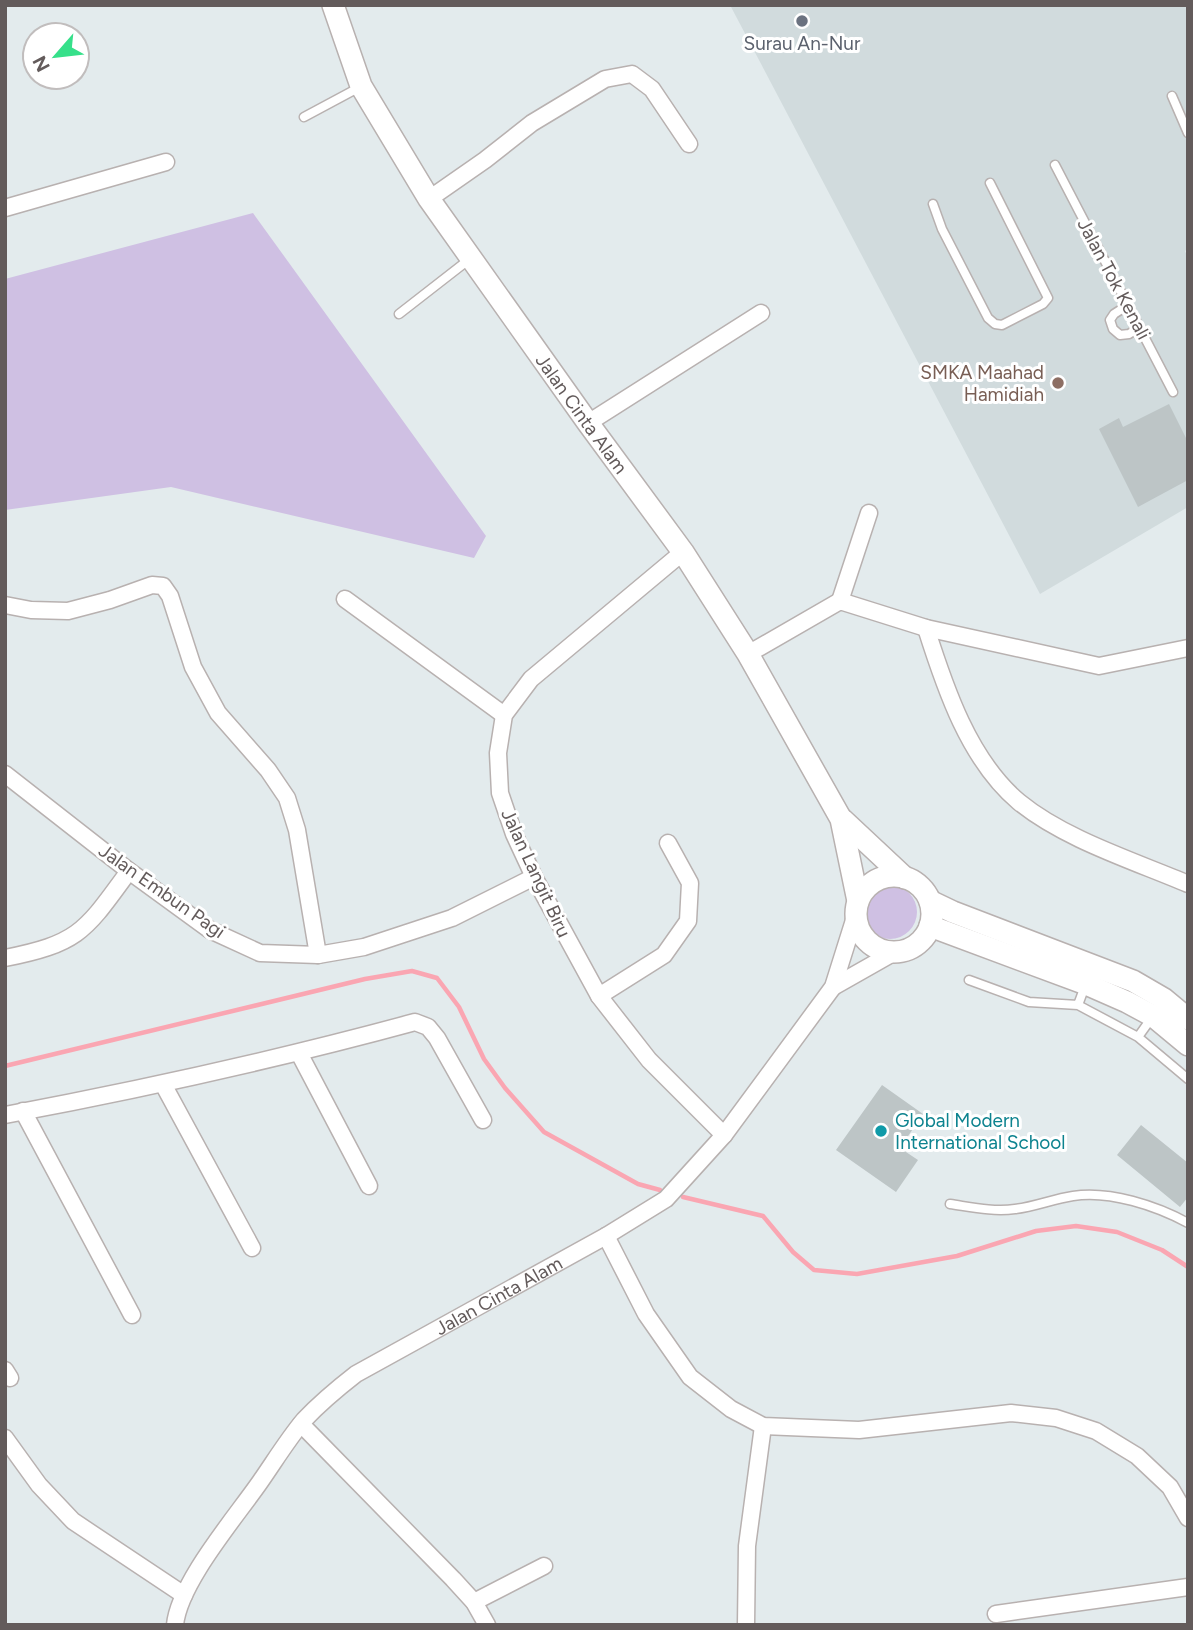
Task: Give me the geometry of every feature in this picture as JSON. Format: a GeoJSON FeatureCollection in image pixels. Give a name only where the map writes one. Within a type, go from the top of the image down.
{"type":"FeatureCollection","features":[{"type":"Feature","properties":{"kind":"street","name":"Jalan Cinta Alam"},"geometry":{"type":"LineString","coordinates":[[172,1621],[184,1595],[210,1554],[301,1424],[322,1401],[356,1374],[606,1236],[666,1199],[724,1135],[833,987],[857,909],[850,854],[841,819],[748,654],[683,552],[429,199],[361,86],[333,5]]}},
{"type":"Feature","properties":{"kind":"street"},"geometry":{"type":"LineString","coordinates":[[429,199],[532,123],[605,79],[632,75],[652,89],[689,144]]}},
{"type":"Feature","properties":{"kind":"street"},"geometry":{"type":"LineString","coordinates":[[5,208],[166,162]]}},
{"type":"Feature","properties":{"kind":"street"},"geometry":{"type":"LineString","coordinates":[[588,423],[761,313]]}},
{"type":"Feature","properties":{"kind":"street"},"geometry":{"type":"LineString","coordinates":[[748,654],[840,601],[869,513]]}},
{"type":"Feature","properties":{"kind":"street","name":"Jalan Langit Biru"},"geometry":{"type":"LineString","coordinates":[[683,552],[531,679],[504,715],[498,753],[500,793],[514,834],[534,877],[599,996],[649,1060],[724,1135]]}},
{"type":"Feature","properties":{"kind":"street"},"geometry":{"type":"LineString","coordinates":[[5,606],[68,611],[152,585],[163,586],[170,596],[193,667],[218,713],[268,770],[287,798],[297,830],[318,955]]}},
{"type":"Feature","properties":{"kind":"street"},"geometry":{"type":"LineString","coordinates":[[345,599],[504,715]]}},
{"type":"Feature","properties":{"kind":"street"},"geometry":{"type":"LineString","coordinates":[[840,601],[926,628],[1099,666],[1188,648]]}},
{"type":"Feature","properties":{"kind":"street"},"geometry":{"type":"LineString","coordinates":[[926,628],[936,661],[964,727],[984,763],[1018,801],[1061,829],[1188,884]]}},
{"type":"Feature","properties":{"kind":"street","name":"Jalan Embun Pagi"},"geometry":{"type":"LineString","coordinates":[[5,774],[128,871],[210,930],[260,953],[318,955],[364,947],[452,918],[534,877]]}},
{"type":"Feature","properties":{"kind":"street","name":"Jalan Cinta Alam"},"geometry":{"type":"LineString","coordinates":[[841,819],[905,878]]}},
{"type":"Feature","properties":{"kind":"street"},"geometry":{"type":"LineString","coordinates":[[599,996],[664,955],[688,921],[690,883],[668,843]]}},
{"type":"Feature","properties":{"kind":"street"},"geometry":{"type":"LineString","coordinates":[[5,958],[41,951],[71,939],[92,922],[128,871]]}},
{"type":"Feature","properties":{"kind":"street"},"geometry":{"type":"LineString","coordinates":[[896,876],[905,878],[920,887],[930,901],[932,914],[930,926],[922,940],[916,946],[893,953],[871,945],[860,933],[857,909],[869,885],[877,880],[896,876]]}},
{"type":"Feature","properties":{"kind":"street"},"geometry":{"type":"LineString","coordinates":[[930,901],[1133,981],[1164,999],[1188,1018]]}},
{"type":"Feature","properties":{"kind":"street"},"geometry":{"type":"LineString","coordinates":[[930,926],[1086,984],[1153,1016],[1188,1045]]}},
{"type":"Feature","properties":{"kind":"street","name":"Jalan Cinta Alam"},"geometry":{"type":"LineString","coordinates":[[833,987],[893,953]]}},
{"type":"Feature","properties":{"kind":"street"},"geometry":{"type":"LineString","coordinates":[[5,1115],[163,1084],[299,1053],[415,1022],[428,1027],[437,1038],[483,1121]]}},
{"type":"Feature","properties":{"kind":"street"},"geometry":{"type":"LineString","coordinates":[[299,1053],[369,1186]]}},
{"type":"Feature","properties":{"kind":"street"},"geometry":{"type":"LineString","coordinates":[[163,1084],[251,1248]]}},
{"type":"Feature","properties":{"kind":"street"},"geometry":{"type":"LineString","coordinates":[[23,1111],[132,1315]]}},
{"type":"Feature","properties":{"kind":"street"},"geometry":{"type":"LineString","coordinates":[[606,1236],[646,1314],[690,1377],[731,1409],[763,1426],[859,1430],[1012,1413],[1056,1418],[1096,1431],[1137,1456],[1170,1487],[1188,1518]]}},
{"type":"Feature","properties":{"kind":"street"},"geometry":{"type":"LineString","coordinates":[[301,1424],[474,1602],[487,1625]]}},
{"type":"Feature","properties":{"kind":"street"},"geometry":{"type":"LineString","coordinates":[[746,1625],[747,1546],[763,1426]]}},
{"type":"Feature","properties":{"kind":"street"},"geometry":{"type":"LineString","coordinates":[[5,1438],[39,1485],[74,1521],[184,1595]]}},
{"type":"Feature","properties":{"kind":"street"},"geometry":{"type":"LineString","coordinates":[[474,1602],[544,1566]]}},
{"type":"Feature","properties":{"kind":"street"},"geometry":{"type":"LineString","coordinates":[[996,1614],[1188,1587]]}},
{"type":"Feature","properties":{"kind":"lane"},"geometry":{"type":"LineString","coordinates":[[304,117],[361,86]]}},
{"type":"Feature","properties":{"kind":"lane"},"geometry":{"type":"LineString","coordinates":[[1172,96],[1188,133]]}},
{"type":"Feature","properties":{"kind":"lane","name":"Jalan Tok Kenali"},"geometry":{"type":"LineString","coordinates":[[1055,165],[1173,392]]}},
{"type":"Feature","properties":{"kind":"lane"},"geometry":{"type":"LineString","coordinates":[[933,204],[942,229],[988,318],[995,324],[1002,324],[1048,299],[990,183]]}},
{"type":"Feature","properties":{"kind":"lane"},"geometry":{"type":"LineString","coordinates":[[399,314],[471,258]]}},
{"type":"Feature","properties":{"kind":"lane"},"geometry":{"type":"LineString","coordinates":[[1128,305],[1110,320],[1113,329],[1120,335],[1129,334],[1140,327]]}},
{"type":"Feature","properties":{"kind":"lane"},"geometry":{"type":"LineString","coordinates":[[969,980],[1029,1002],[1078,1005],[1138,1037],[1188,1079]]}},
{"type":"Feature","properties":{"kind":"lane"},"geometry":{"type":"LineString","coordinates":[[1078,1005],[1086,984]]}},
{"type":"Feature","properties":{"kind":"lane"},"geometry":{"type":"LineString","coordinates":[[1138,1037],[1153,1016]]}},
{"type":"Feature","properties":{"kind":"lane"},"geometry":{"type":"LineString","coordinates":[[950,1204],[994,1210],[1014,1209],[1075,1195],[1114,1196],[1188,1223]]}},
{"type":"Feature","properties":{"kind":"shaded area","name":"SMKA Maahad Hamidiah"},"geometry":{"type":"Polygon","coordinates":[[[730,5],[1188,5],[1188,248],[1185,251],[1188,258],[1188,507],[1040,594],[730,5]]]}},
{"type":"Feature","properties":{"kind":"shaded area"},"geometry":{"type":"Polygon","coordinates":[[[253,213],[486,536],[474,558],[171,487],[5,510],[5,279],[253,213]]]}},
{"type":"Feature","properties":{"kind":"shaded area"},"geometry":{"type":"Polygon","coordinates":[[[890,885],[909,893],[917,912],[909,931],[890,939],[871,931],[863,912],[871,893],[890,885]]]}},
{"type":"Feature","properties":{"kind":"building"},"geometry":{"type":"Polygon","coordinates":[[[1169,404],[1188,442],[1188,480],[1138,507],[1099,429],[1119,418],[1123,427],[1169,404]]]}},
{"type":"Feature","properties":{"kind":"building","name":"Global Modern International School"},"geometry":{"type":"Polygon","coordinates":[[[882,1085],[923,1114],[900,1148],[918,1160],[896,1192],[836,1150],[882,1085]]]}},
{"type":"Feature","properties":{"kind":"building"},"geometry":{"type":"Polygon","coordinates":[[[1141,1125],[1188,1163],[1188,1197],[1180,1207],[1117,1155],[1141,1125]]]}},
{"type":"Feature","properties":{"kind":"waterway"},"geometry":{"type":"LineString","coordinates":[[5,1066],[365,979],[412,971],[437,978],[459,1007],[484,1059],[505,1088],[544,1132],[638,1184],[660,1190]]}},
{"type":"Feature","properties":{"kind":"waterway"},"geometry":{"type":"LineString","coordinates":[[683,1197],[763,1216],[793,1252],[814,1270],[857,1274],[957,1256],[1036,1231],[1076,1226],[1117,1232],[1162,1250],[1188,1267]]}},
{"type":"Feature","properties":{"kind":"place","name":"Surau An-Nur"},"geometry":{"type":"Point","coordinates":[802,21]}},
{"type":"Feature","properties":{"kind":"place","name":"SMKA Maahad Hamidiah"},"geometry":{"type":"Point","coordinates":[1058,383]}},
{"type":"Feature","properties":{"kind":"place","name":"Global Modern International School"},"geometry":{"type":"Point","coordinates":[881,1131]}}]}
